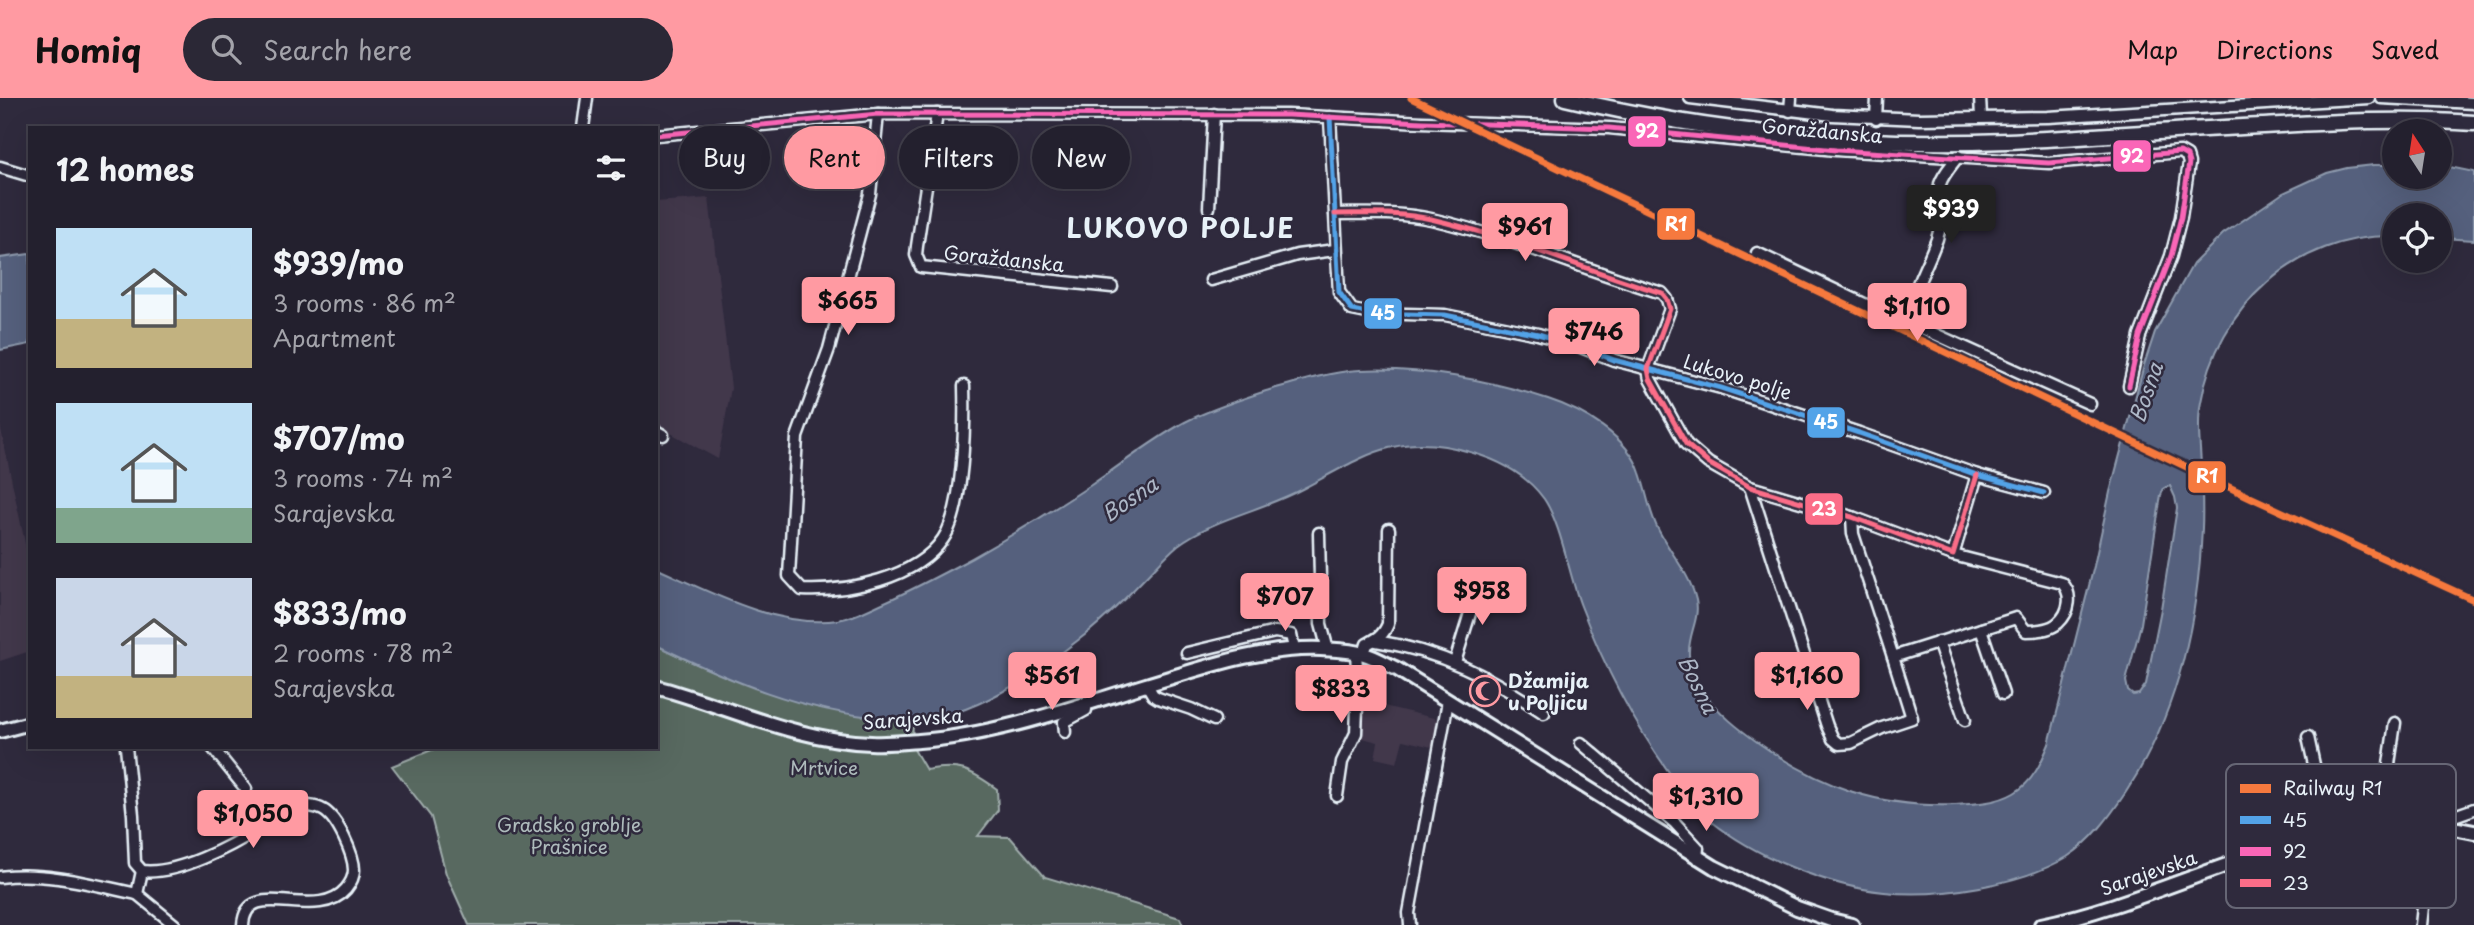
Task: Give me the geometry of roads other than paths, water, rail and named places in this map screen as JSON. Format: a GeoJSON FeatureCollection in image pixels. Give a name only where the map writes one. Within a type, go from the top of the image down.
{"type":"FeatureCollection","features":[{"type":"Feature","properties":{"kind":"highway"},"geometry":{"type":"LineString","coordinates":[[1565,98],[1695,125],[1847,141],[2006,141],[2337,121],[2433,120],[2474,123]]}},
{"type":"Feature","properties":{"kind":"main road","name":"Sarajevska"},"geometry":{"type":"LineString","coordinates":[[658,688],[830,738],[871,743],[921,741],[976,734],[1232,660],[1294,648],[1360,653],[1397,669],[1697,858],[1797,908],[1852,925]]}},
{"type":"Feature","properties":{"kind":"main road"},"geometry":{"type":"LineString","coordinates":[[0,731],[28,724]]}},
{"type":"Feature","properties":{"kind":"main road","name":"Sarajevska"},"geometry":{"type":"LineString","coordinates":[[2456,829],[2474,832]]}},
{"type":"Feature","properties":{"kind":"main road","name":"Sarajevska"},"geometry":{"type":"LineString","coordinates":[[2040,925],[2109,907],[2226,868]]}},
{"type":"Feature","properties":{"kind":"street"},"geometry":{"type":"LineString","coordinates":[[583,126],[587,98]]}},
{"type":"Feature","properties":{"kind":"street"},"geometry":{"type":"LineString","coordinates":[[1690,98],[1790,111],[1876,118],[2048,117],[2369,98]]}},
{"type":"Feature","properties":{"kind":"street"},"geometry":{"type":"LineString","coordinates":[[1790,111],[1791,98]]}},
{"type":"Feature","properties":{"kind":"street"},"geometry":{"type":"LineString","coordinates":[[1876,118],[1877,98]]}},
{"type":"Feature","properties":{"kind":"street"},"geometry":{"type":"LineString","coordinates":[[1980,98],[1981,117]]}},
{"type":"Feature","properties":{"kind":"street"},"geometry":{"type":"LineString","coordinates":[[2381,98],[2474,103]]}},
{"type":"Feature","properties":{"kind":"street"},"geometry":{"type":"LineString","coordinates":[[878,114],[870,194],[829,349],[797,438],[789,576],[802,590],[828,591],[880,580],[922,562],[944,538],[953,513],[965,438],[964,386]]}},
{"type":"Feature","properties":{"kind":"street","name":"Goraždanska"},"geometry":{"type":"LineString","coordinates":[[658,135],[878,114],[1214,114],[1609,128],[1836,150],[2049,163],[2087,162],[2180,152],[2187,156],[2189,163],[2181,217],[2171,256],[2140,336],[2129,386]]}},
{"type":"Feature","properties":{"kind":"street","name":"Goraždanska"},"geometry":{"type":"LineString","coordinates":[[937,114],[917,246],[916,256],[921,267],[1112,287]]}},
{"type":"Feature","properties":{"kind":"street"},"geometry":{"type":"LineString","coordinates":[[1209,208],[1214,114]]}},
{"type":"Feature","properties":{"kind":"street","name":"Lukovo polje"},"geometry":{"type":"LineString","coordinates":[[1330,117],[1339,292],[1352,310],[1367,313],[1445,315],[1573,344],[1614,360],[1721,388],[1870,436],[1977,475],[2044,493]]}},
{"type":"Feature","properties":{"kind":"street"},"geometry":{"type":"LineString","coordinates":[[1905,321],[1909,304],[1938,236],[1941,216],[1940,186],[1958,156]]}},
{"type":"Feature","properties":{"kind":"street"},"geometry":{"type":"LineString","coordinates":[[0,166],[28,176]]}},
{"type":"Feature","properties":{"kind":"street"},"geometry":{"type":"LineString","coordinates":[[1335,214],[1401,214],[1430,219],[1486,234],[1662,293],[1670,309],[1648,369],[1650,379],[1686,444],[1708,463],[1750,487],[1852,517],[1953,555],[2062,583],[2068,589],[2070,598],[2065,613],[2057,624],[2039,631],[2026,631],[2016,618],[1893,657]]}},
{"type":"Feature","properties":{"kind":"street"},"geometry":{"type":"LineString","coordinates":[[1212,280],[1297,255],[1335,250]]}},
{"type":"Feature","properties":{"kind":"street"},"geometry":{"type":"LineString","coordinates":[[1757,253],[1894,318],[2090,404]]}},
{"type":"Feature","properties":{"kind":"street"},"geometry":{"type":"LineString","coordinates":[[1953,555],[1977,475]]}},
{"type":"Feature","properties":{"kind":"street"},"geometry":{"type":"LineString","coordinates":[[1750,487],[1827,726],[1833,739],[1839,744],[1851,743],[1882,728],[1912,718],[1853,534],[1852,517]]}},
{"type":"Feature","properties":{"kind":"street"},"geometry":{"type":"LineString","coordinates":[[1337,796],[1342,762],[1356,733],[1360,653],[1367,644],[1384,634],[1388,624],[1388,529]]}},
{"type":"Feature","properties":{"kind":"street"},"geometry":{"type":"LineString","coordinates":[[1319,533],[1321,624],[1328,650]]}},
{"type":"Feature","properties":{"kind":"street"},"geometry":{"type":"LineString","coordinates":[[1455,662],[1479,584]]}},
{"type":"Feature","properties":{"kind":"street"},"geometry":{"type":"LineString","coordinates":[[1981,629],[2003,694]]}},
{"type":"Feature","properties":{"kind":"street"},"geometry":{"type":"LineString","coordinates":[[1186,653],[1275,632],[1292,635],[1294,648]]}},
{"type":"Feature","properties":{"kind":"street"},"geometry":{"type":"LineString","coordinates":[[1376,641],[1455,662],[1499,683],[1544,713]]}},
{"type":"Feature","properties":{"kind":"street"},"geometry":{"type":"LineString","coordinates":[[1938,642],[1965,720]]}},
{"type":"Feature","properties":{"kind":"street"},"geometry":{"type":"LineString","coordinates":[[1147,685],[1158,698],[1214,720]]}},
{"type":"Feature","properties":{"kind":"street"},"geometry":{"type":"LineString","coordinates":[[1410,925],[1409,913],[1448,701]]}},
{"type":"Feature","properties":{"kind":"street"},"geometry":{"type":"LineString","coordinates":[[1065,732],[1064,722],[1086,710],[1086,704]]}},
{"type":"Feature","properties":{"kind":"street"},"geometry":{"type":"LineString","coordinates":[[2389,764],[2395,723]]}},
{"type":"Feature","properties":{"kind":"street"},"geometry":{"type":"LineString","coordinates":[[2308,737],[2313,764]]}},
{"type":"Feature","properties":{"kind":"street"},"geometry":{"type":"LineString","coordinates":[[1581,743],[1675,822],[1698,848],[1697,858]]}},
{"type":"Feature","properties":{"kind":"street"},"geometry":{"type":"LineString","coordinates":[[126,749],[135,863],[142,872],[156,873],[209,854],[299,806],[313,807],[329,815],[337,823],[353,862],[353,877],[347,888],[337,898],[322,904],[264,900],[253,904],[244,915],[243,925]]}},
{"type":"Feature","properties":{"kind":"street"},"geometry":{"type":"LineString","coordinates":[[214,749],[246,789]]}},
{"type":"Feature","properties":{"kind":"street"},"geometry":{"type":"LineString","coordinates":[[2456,815],[2474,810]]}},
{"type":"Feature","properties":{"kind":"street"},"geometry":{"type":"LineString","coordinates":[[137,894],[142,872]]}},
{"type":"Feature","properties":{"kind":"street"},"geometry":{"type":"LineString","coordinates":[[0,877],[14,875],[52,878],[137,894],[175,925]]}},
{"type":"Feature","properties":{"kind":"water","name":"Bosna"},"geometry":{"type":"Polygon","coordinates":[[[2374,165],[2382,165],[2382,189],[2452,189],[2452,167],[2474,172],[2474,240],[2452,239],[2452,203],[2382,203],[2382,237],[2359,239],[2325,248],[2295,263],[2267,283],[2244,307],[2224,336],[2210,368],[2201,402],[2199,425],[2202,520],[2196,597],[2182,665],[2159,730],[2126,792],[2107,819],[2085,843],[2048,867],[2003,882],[1929,893],[1862,889],[1816,876],[1770,858],[1711,821],[1677,783],[1623,698],[1600,653],[1581,606],[1555,522],[1544,499],[1529,483],[1501,464],[1481,455],[1445,446],[1402,445],[1383,450],[1289,496],[1192,536],[1173,549],[1103,620],[1062,653],[1009,688],[972,707],[953,713],[909,720],[853,715],[824,709],[738,682],[658,646],[658,569],[721,597],[768,614],[815,621],[845,619],[909,591],[987,549],[1076,495],[1161,436],[1205,413],[1266,391],[1336,373],[1383,370],[1431,373],[1502,386],[1561,404],[1603,427],[1626,448],[1640,473],[1656,524],[1685,573],[1696,600],[1697,613],[1689,644],[1691,667],[1695,677],[1715,706],[1752,738],[1806,772],[1852,792],[1876,798],[1928,805],[1970,804],[2000,799],[2021,789],[2031,778],[2049,744],[2110,492],[2155,332],[2193,264],[2223,234],[2283,193],[2327,173],[2374,165]],[[2170,486],[2164,488],[2161,495],[2141,624],[2126,681],[2128,691],[2133,695],[2139,694],[2146,684],[2177,508],[2170,486]]]}},
{"type":"Feature","properties":{"kind":"water"},"geometry":{"type":"Polygon","coordinates":[[[28,254],[28,344],[0,350],[0,258],[28,254]]]}},
{"type":"Feature","properties":{"kind":"rail line","name":"R1"},"geometry":{"type":"LineString","coordinates":[[1411,98],[2252,498],[2474,600]]}},
{"type":"Feature","properties":{"kind":"place","name":"Džamija u Poljicu"},"geometry":{"type":"Point","coordinates":[1485,691]}},
{"type":"Feature","properties":{"kind":"district","name":"LUKOVO POLJE"},"geometry":{"type":"Point","coordinates":[1181,227]}},
{"type":"Feature","properties":{"kind":"park label","name":"Mrtvice"},"geometry":{"type":"Point","coordinates":[824,767]}},
{"type":"Feature","properties":{"kind":"park label","name":"Gradsko groblje Prašnice"},"geometry":{"type":"Point","coordinates":[569,835]}}]}
